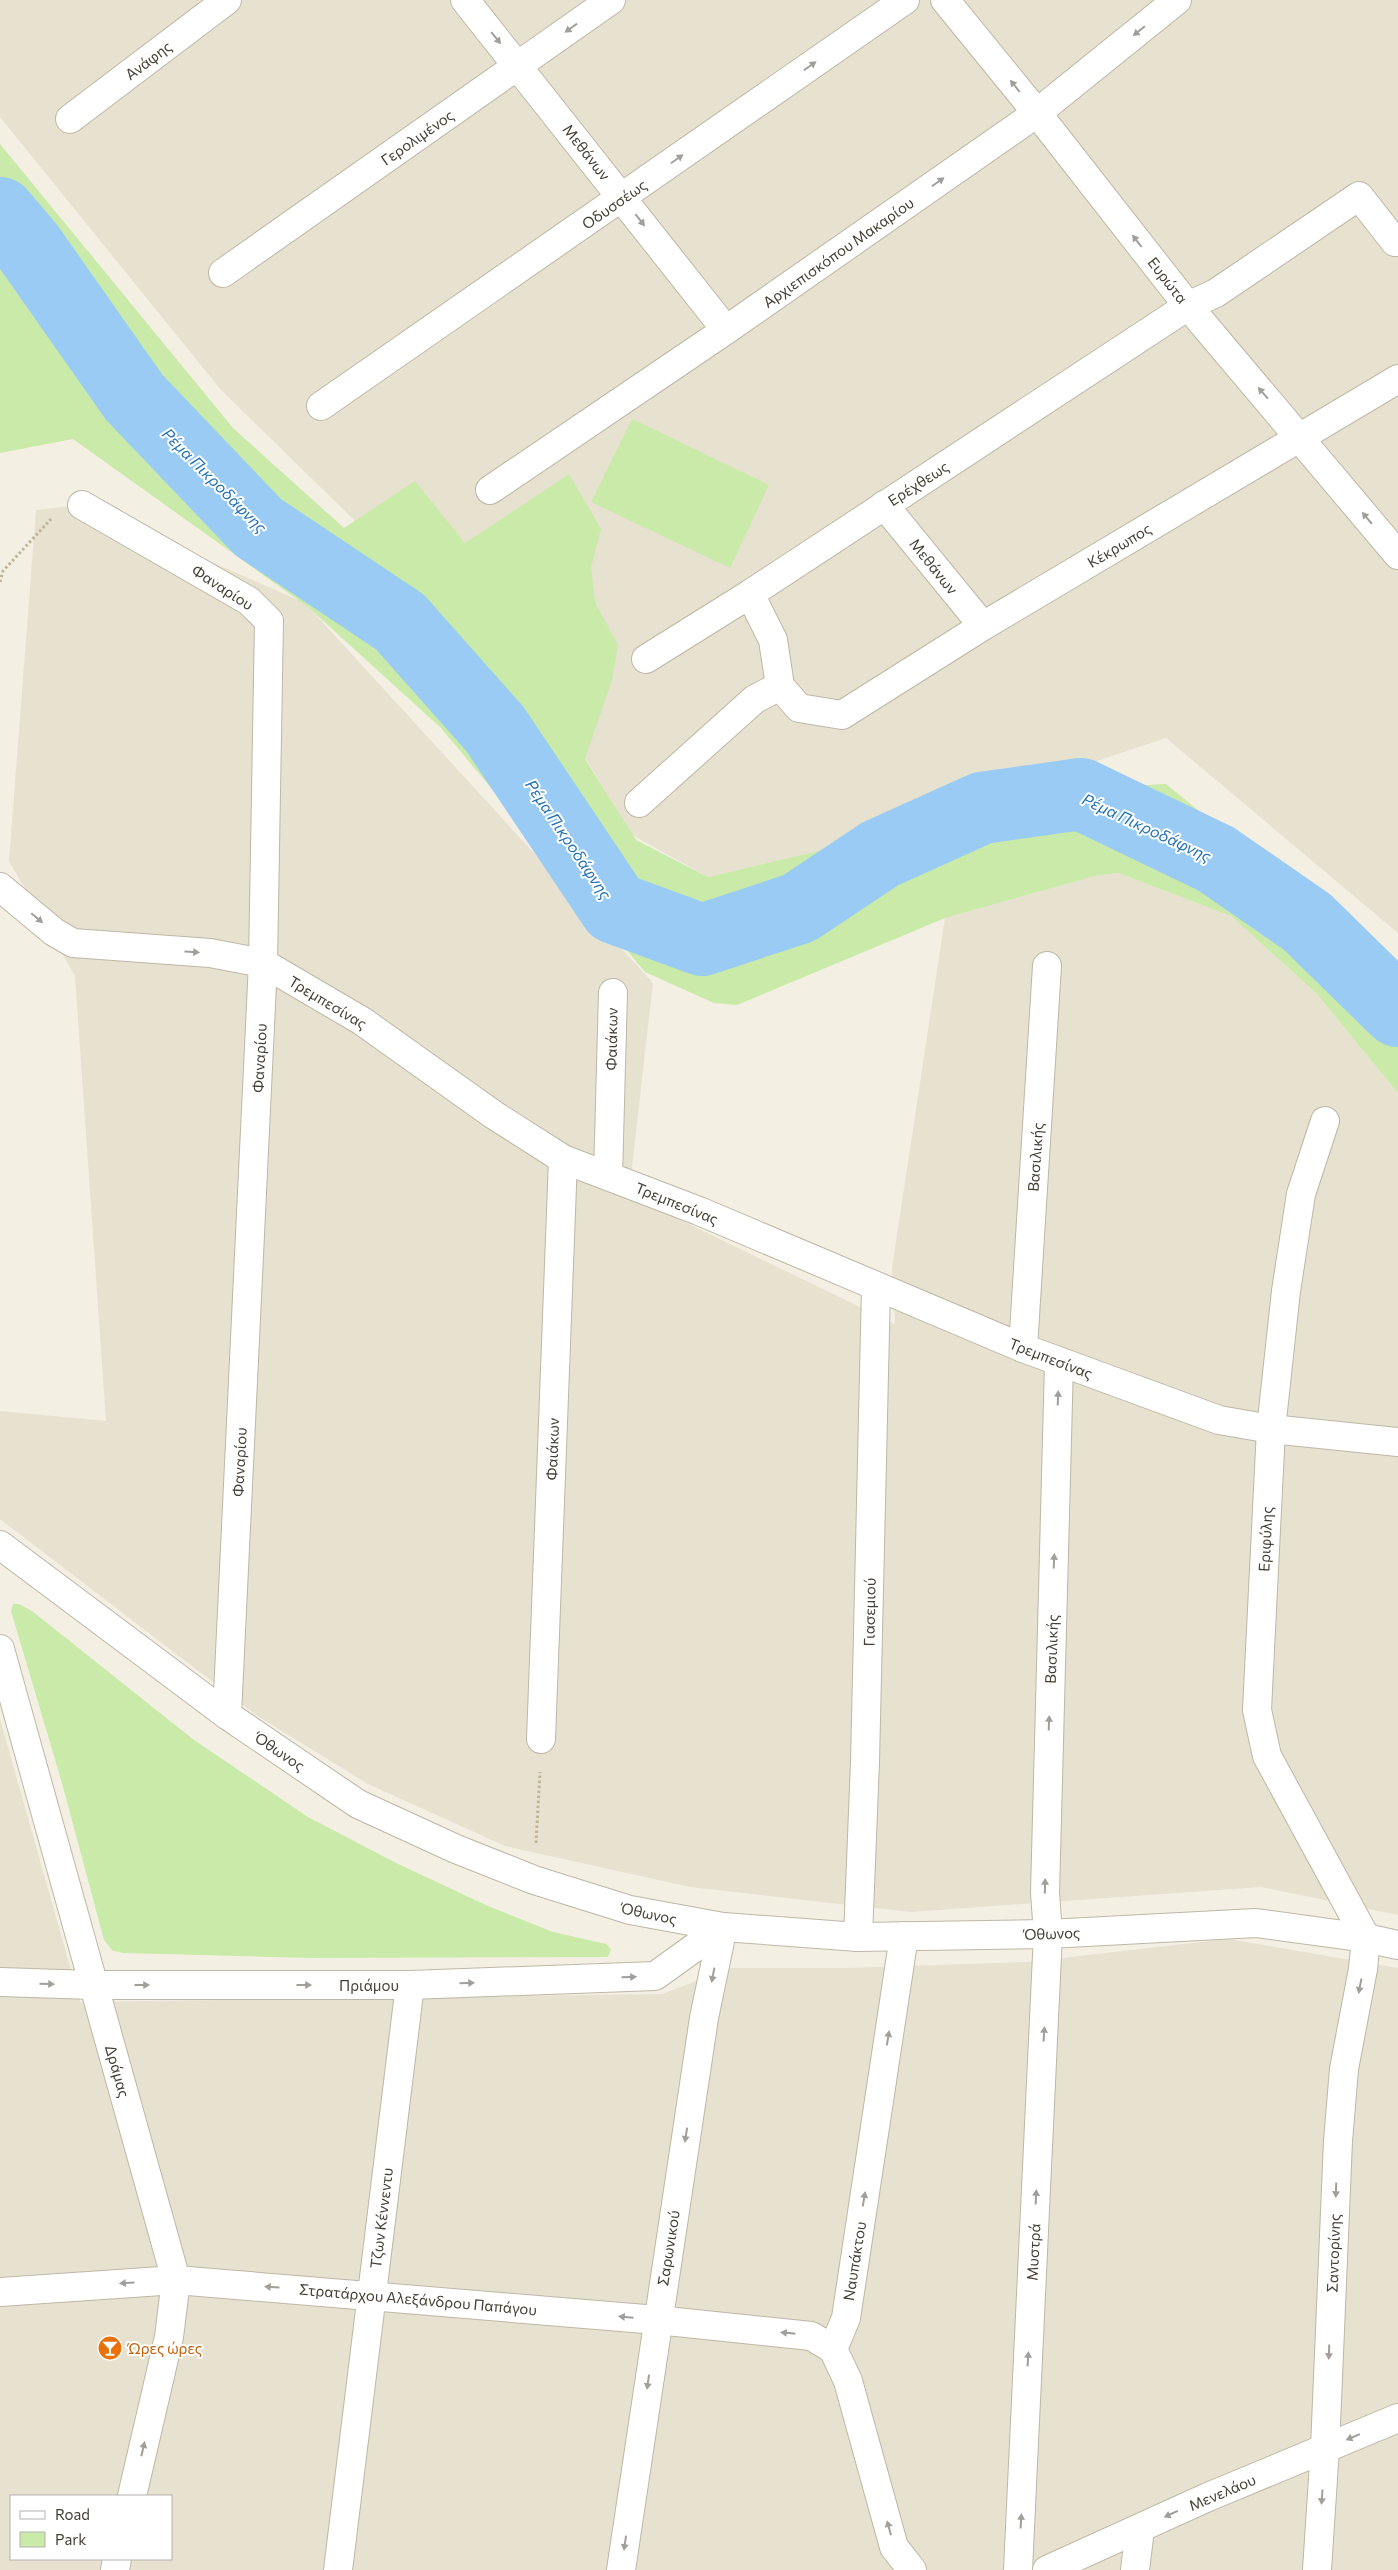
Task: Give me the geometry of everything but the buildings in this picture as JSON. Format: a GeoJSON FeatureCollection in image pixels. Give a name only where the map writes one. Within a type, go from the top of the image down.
{"type":"FeatureCollection","features":[{"type":"Feature","properties":{"kind":"street","name":"Ανάφης"},"geometry":{"type":"LineString","coordinates":[[70,119],[227,0]]}},
{"type":"Feature","properties":{"kind":"street","name":"Μεθάνων"},"geometry":{"type":"LineString","coordinates":[[465,0],[623,197],[726,330]]}},
{"type":"Feature","properties":{"kind":"street","name":"Γερολιμένος"},"geometry":{"type":"LineString","coordinates":[[223,273],[611,0]]}},
{"type":"Feature","properties":{"kind":"street","name":"Οδυσσέως"},"geometry":{"type":"LineString","coordinates":[[321,406],[905,0]]}},
{"type":"Feature","properties":{"kind":"street","name":"Ευρώτα"},"geometry":{"type":"LineString","coordinates":[[945,0],[1037,113],[1188,306],[1398,555]]}},
{"type":"Feature","properties":{"kind":"street","name":"Αρχιεπισκόπου Μακαρίου"},"geometry":{"type":"LineString","coordinates":[[490,490],[726,330],[1037,113],[1177,0]]}},
{"type":"Feature","properties":{"kind":"street","name":"Ερέχθεως"},"geometry":{"type":"LineString","coordinates":[[646,659],[750,594],[1188,306],[1216,293],[1360,196],[1395,242]]}},
{"type":"Feature","properties":{"kind":"street","name":"Κέκρωπος"},"geometry":{"type":"LineString","coordinates":[[780,686],[799,708],[842,715],[983,626],[1398,379]]}},
{"type":"Feature","properties":{"kind":"street","name":"Φαναρίου"},"geometry":{"type":"LineString","coordinates":[[82,505],[249,600],[269,621],[263,963],[227,1716]]}},
{"type":"Feature","properties":{"kind":"street","name":"Μεθάνων"},"geometry":{"type":"LineString","coordinates":[[884,505],[983,626]]}},
{"type":"Feature","properties":{"kind":"street"},"geometry":{"type":"LineString","coordinates":[[639,804],[755,699],[780,686],[773,640],[750,594]]}},
{"type":"Feature","properties":{"kind":"street","name":"Τρεμπεσίνας"},"geometry":{"type":"LineString","coordinates":[[0,887],[54,932],[73,943],[210,953],[263,963],[362,1021],[494,1115],[563,1159],[699,1211],[1023,1348],[1219,1420],[1271,1429],[1398,1442]]}},
{"type":"Feature","properties":{"kind":"street","name":"Βασιλικής"},"geometry":{"type":"LineString","coordinates":[[1023,1348],[1047,966]]}},
{"type":"Feature","properties":{"kind":"street","name":"Φαιάκων"},"geometry":{"type":"LineString","coordinates":[[608,1176],[613,993]]}},
{"type":"Feature","properties":{"kind":"street","name":"Εριφύλης"},"geometry":{"type":"LineString","coordinates":[[1325,1121],[1301,1194],[1286,1291],[1271,1429],[1257,1710],[1267,1756],[1366,1938]]}},
{"type":"Feature","properties":{"kind":"street","name":"Φαιάκων"},"geometry":{"type":"LineString","coordinates":[[541,1739],[563,1159]]}},
{"type":"Feature","properties":{"kind":"street","name":"Γιασεμιού"},"geometry":{"type":"LineString","coordinates":[[858,1937],[865,1762],[876,1287]]}},
{"type":"Feature","properties":{"kind":"street","name":"Βασιλικής"},"geometry":{"type":"LineString","coordinates":[[1048,1934],[1045,1894],[1059,1362]]}},
{"type":"Feature","properties":{"kind":"street","name":"Όθωνος"},"geometry":{"type":"LineString","coordinates":[[0,1545],[227,1716],[358,1804],[456,1849],[534,1880],[630,1910],[722,1927],[858,1937],[1048,1934],[1256,1923],[1366,1938],[1398,1945]]}},
{"type":"Feature","properties":{"kind":"street","name":"Δράμας"},"geometry":{"type":"LineString","coordinates":[[0,1649],[176,2280],[169,2337],[132,2495]]}},
{"type":"Feature","properties":{"kind":"street","name":"Πριάμου"},"geometry":{"type":"LineString","coordinates":[[0,1982],[93,1986],[410,1985],[655,1976],[722,1927]]}},
{"type":"Feature","properties":{"kind":"street","name":"Σαρωνικού"},"geometry":{"type":"LineString","coordinates":[[621,2570],[657,2320],[704,2018],[722,1927]]}},
{"type":"Feature","properties":{"kind":"street","name":"Μυστρά"},"geometry":{"type":"LineString","coordinates":[[1018,2570],[1048,1934]]}},
{"type":"Feature","properties":{"kind":"street","name":"Ναυπάκτου"},"geometry":{"type":"LineString","coordinates":[[833,2349],[846,2318],[904,1936]]}},
{"type":"Feature","properties":{"kind":"street","name":"Σαντορίνης"},"geometry":{"type":"LineString","coordinates":[[1317,2570],[1326,2448],[1338,2141],[1344,2070],[1363,1969],[1366,1938]]}},
{"type":"Feature","properties":{"kind":"street","name":"Τζων Κέννεντυ"},"geometry":{"type":"LineString","coordinates":[[338,2570],[410,1985]]}},
{"type":"Feature","properties":{"kind":"street","name":"Στρατάρχου Αλεξάνδρου Παπάγου"},"geometry":{"type":"LineString","coordinates":[[0,2292],[176,2280],[657,2320],[811,2336],[833,2349]]}},
{"type":"Feature","properties":{"kind":"street"},"geometry":{"type":"LineString","coordinates":[[833,2349],[848,2381],[894,2547],[912,2570]]}},
{"type":"Feature","properties":{"kind":"street","name":"Μενελάου"},"geometry":{"type":"LineString","coordinates":[[1047,2570],[1208,2497],[1398,2418]]}},
{"type":"Feature","properties":{"kind":"street"},"geometry":{"type":"LineString","coordinates":[[1135,2570],[1140,2529]]}},
{"type":"Feature","properties":{"kind":"path"},"geometry":{"type":"LineString","coordinates":[[0,582],[3,571],[61,508],[82,505]]}},
{"type":"Feature","properties":{"kind":"path"},"geometry":{"type":"LineString","coordinates":[[534,1880],[541,1739]]}},
{"type":"Feature","properties":{"kind":"shaded area"},"geometry":{"type":"Polygon","coordinates":[[[0,0],[1398,0],[1398,933],[1166,738],[840,846],[708,877],[632,835],[567,728],[221,390],[0,117],[0,0]]]}},
{"type":"Feature","properties":{"kind":"shaded area"},"geometry":{"type":"Polygon","coordinates":[[[82,505],[305,603],[653,983],[632,1167],[633,1197],[895,1324],[892,1268],[945,918],[1095,876],[1118,873],[1231,916],[1316,993],[1398,1093],[1398,1915],[1261,1887],[911,1912],[690,1887],[505,1846],[368,1784],[256,1715],[0,1519],[0,1411],[106,1421],[75,976],[9,861],[36,510],[82,505]]]}},
{"type":"Feature","properties":{"kind":"shaded area"},"geometry":{"type":"Polygon","coordinates":[[[0,1719],[80,2002],[662,1994],[731,1968],[848,1968],[1027,1962],[1228,1939],[1398,1968],[1398,2570],[0,2570],[0,1719]]]}},
{"type":"Feature","properties":{"kind":"green space"},"geometry":{"type":"Polygon","coordinates":[[[0,144],[233,428],[344,528],[415,481],[465,543],[569,474],[601,529],[591,567],[595,602],[618,645],[612,680],[585,759],[636,840],[708,877],[840,846],[987,794],[1166,784],[1331,919],[1398,966],[1398,1093],[1316,993],[1231,916],[1118,873],[1095,876],[945,918],[737,1005],[714,1003],[645,972],[441,728],[308,607],[73,439],[0,453],[0,144]]]}},
{"type":"Feature","properties":{"kind":"green space"},"geometry":{"type":"Polygon","coordinates":[[[632,419],[769,485],[730,568],[591,502],[632,419]]]}},
{"type":"Feature","properties":{"kind":"green space"},"geometry":{"type":"Polygon","coordinates":[[[13,1604],[19,1604],[32,1611],[194,1740],[308,1817],[396,1863],[488,1906],[553,1932],[606,1944],[611,1949],[608,1957],[309,1958],[124,1953],[113,1951],[104,1940],[62,1783],[11,1611],[13,1604]]]}},
{"type":"Feature","properties":{"kind":"waterway","name":"Ρέμα Πικροδάφνης"},"geometry":{"type":"LineString","coordinates":[[0,213],[28,246],[134,397],[258,527],[400,622],[495,729],[615,908],[702,940],[799,908],[880,854],[982,808],[1081,794],[1216,859],[1307,922],[1398,1011]]}},
{"type":"Feature","properties":{"kind":"place","name":"Ώρες ώρες"},"geometry":{"type":"Point","coordinates":[110,2348]}}]}
